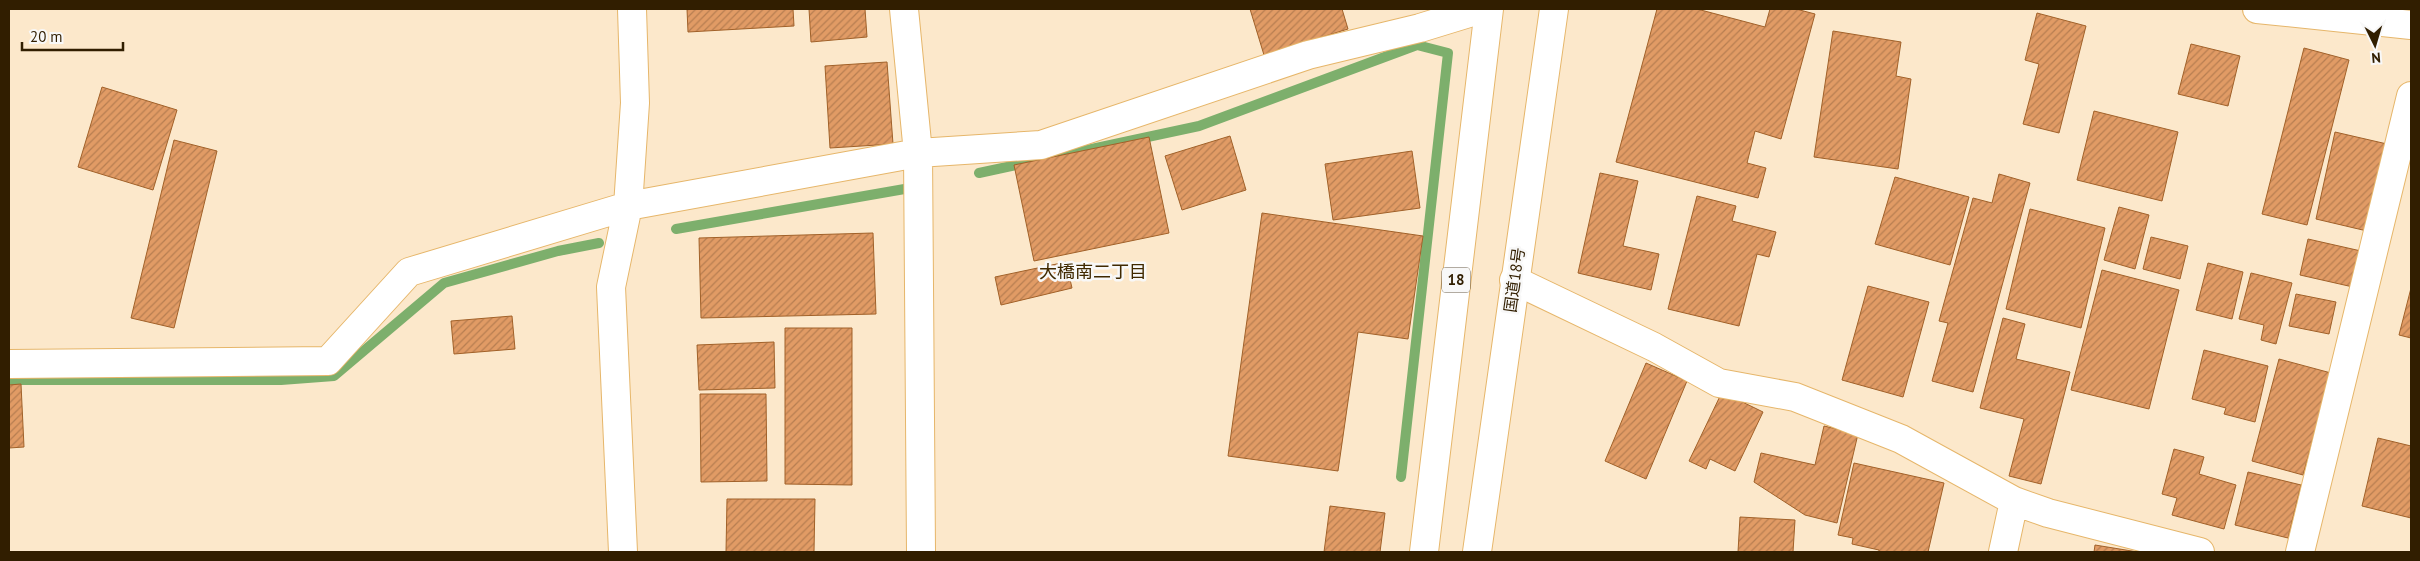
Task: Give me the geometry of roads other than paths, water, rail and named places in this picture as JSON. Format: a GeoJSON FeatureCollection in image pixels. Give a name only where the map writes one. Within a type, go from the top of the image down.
{"type":"FeatureCollection","features":[{"type":"Feature","properties":{"kind":"main road"},"geometry":{"type":"LineString","coordinates":[[623,552],[611,287],[628,206],[635,103],[632,9]]}},
{"type":"Feature","properties":{"kind":"main road"},"geometry":{"type":"LineString","coordinates":[[904,9],[918,153],[921,552]]}},
{"type":"Feature","properties":{"kind":"main road"},"geometry":{"type":"LineString","coordinates":[[9,364],[328,361],[409,272],[628,206],[918,153],[1041,145],[1308,55],[1420,28],[1482,9]]}},
{"type":"Feature","properties":{"kind":"main road","name":"18"},"geometry":{"type":"LineString","coordinates":[[1424,552],[1489,9]]}},
{"type":"Feature","properties":{"kind":"main road","name":"国道18号"},"geometry":{"type":"LineString","coordinates":[[1477,552],[1514,280],[1554,9]]}},
{"type":"Feature","properties":{"kind":"main road"},"geometry":{"type":"LineString","coordinates":[[2257,9],[2411,25]]}},
{"type":"Feature","properties":{"kind":"main road"},"geometry":{"type":"LineString","coordinates":[[2300,552],[2411,96]]}},
{"type":"Feature","properties":{"kind":"main road"},"geometry":{"type":"LineString","coordinates":[[1514,280],[1654,347],[1719,383],[1795,397],[1901,439],[2014,501],[2048,513],[2200,552]]}},
{"type":"Feature","properties":{"kind":"main road"},"geometry":{"type":"LineString","coordinates":[[2003,552],[2014,501]]}},
{"type":"Feature","properties":{"kind":"waterway"},"geometry":{"type":"LineString","coordinates":[[979,173],[1199,126],[1417,45],[1448,53],[1401,477]]}},
{"type":"Feature","properties":{"kind":"waterway"},"geometry":{"type":"LineString","coordinates":[[676,229],[916,187]]}},
{"type":"Feature","properties":{"kind":"waterway"},"geometry":{"type":"LineString","coordinates":[[9,380],[281,380],[334,376],[444,283],[558,251],[599,243]]}},
{"type":"Feature","properties":{"kind":"district","name":"大橋南二丁目"},"geometry":{"type":"Point","coordinates":[1093,272]}}]}
